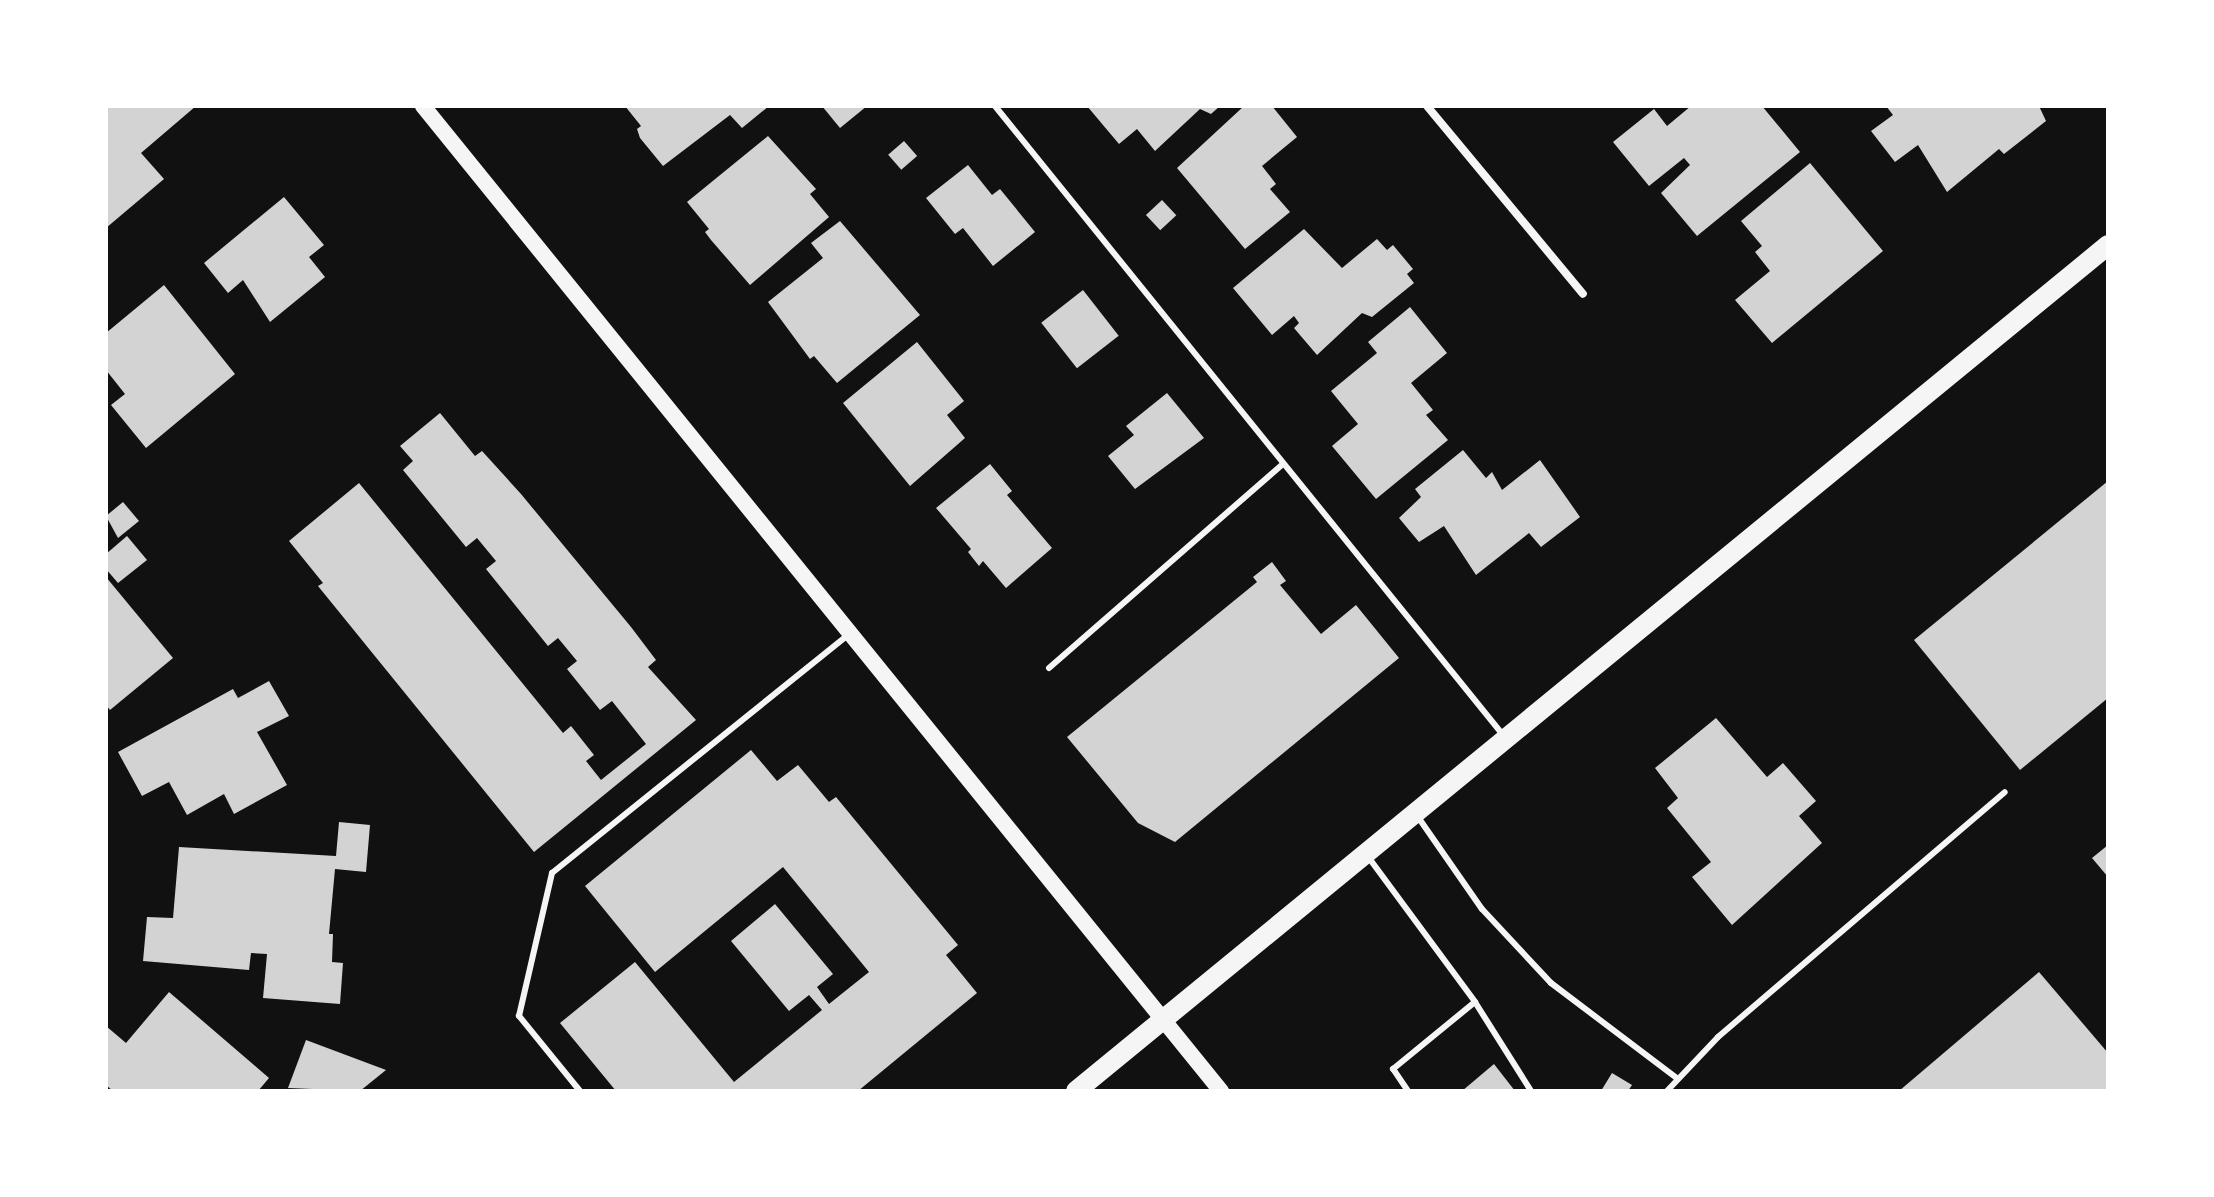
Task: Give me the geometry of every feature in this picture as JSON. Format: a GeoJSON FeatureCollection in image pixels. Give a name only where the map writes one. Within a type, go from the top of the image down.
{"type":"FeatureCollection","features":[{"type":"Feature","properties":{"kind":"main road"},"geometry":{"type":"LineString","coordinates":[[423,106],[848,635],[1221,1091]]}},
{"type":"Feature","properties":{"kind":"main road"},"geometry":{"type":"LineString","coordinates":[[1076,1091],[2108,245]]}},
{"type":"Feature","properties":{"kind":"street"},"geometry":{"type":"LineString","coordinates":[[1427,106],[1583,294]]}},
{"type":"Feature","properties":{"kind":"lane"},"geometry":{"type":"LineString","coordinates":[[995,106],[1506,739]]}},
{"type":"Feature","properties":{"kind":"lane"},"geometry":{"type":"LineString","coordinates":[[1049,668],[1283,464]]}},
{"type":"Feature","properties":{"kind":"lane"},"geometry":{"type":"LineString","coordinates":[[580,1091],[519,1016],[552,873],[848,635]]}},
{"type":"Feature","properties":{"kind":"lane"},"geometry":{"type":"LineString","coordinates":[[1667,1091],[1718,1037],[2005,792]]}},
{"type":"Feature","properties":{"kind":"lane"},"geometry":{"type":"LineString","coordinates":[[1415,813],[1482,909],[1551,983],[1678,1079]]}},
{"type":"Feature","properties":{"kind":"lane"},"geometry":{"type":"LineString","coordinates":[[1365,853],[1475,1002],[1531,1091]]}},
{"type":"Feature","properties":{"kind":"lane"},"geometry":{"type":"LineString","coordinates":[[1408,1091],[1393,1069],[1475,1002]]}},
{"type":"Feature","properties":{"kind":"building"},"geometry":{"type":"Polygon","coordinates":[[[106,106],[196,106],[141,153],[164,179],[106,228],[106,106]]]}},
{"type":"Feature","properties":{"kind":"building"},"geometry":{"type":"Polygon","coordinates":[[[625,106],[769,106],[742,128],[730,115],[663,166],[640,138],[637,129],[641,126],[625,106]]]}},
{"type":"Feature","properties":{"kind":"building"},"geometry":{"type":"Polygon","coordinates":[[[822,106],[867,106],[840,128],[822,106]]]}},
{"type":"Feature","properties":{"kind":"building"},"geometry":{"type":"Polygon","coordinates":[[[1087,106],[1220,106],[1211,114],[1200,109],[1155,151],[1137,129],[1119,144],[1087,106]]]}},
{"type":"Feature","properties":{"kind":"building"},"geometry":{"type":"Polygon","coordinates":[[[1244,106],[1272,106],[1297,137],[1262,166],[1276,184],[1270,189],[1290,212],[1245,249],[1177,168],[1244,106]]]}},
{"type":"Feature","properties":{"kind":"building"},"geometry":{"type":"Polygon","coordinates":[[[1691,106],[1762,106],[1800,152],[1697,236],[1661,193],[1690,165],[1684,158],[1649,186],[1613,142],[1654,109],[1667,126],[1691,106]]]}},
{"type":"Feature","properties":{"kind":"building"},"geometry":{"type":"Polygon","coordinates":[[[1886,106],[2039,106],[2046,121],[2004,154],[1999,149],[1947,192],[1918,145],[1895,162],[1871,131],[1893,115],[1886,106]]]}},
{"type":"Feature","properties":{"kind":"building"},"geometry":{"type":"Polygon","coordinates":[[[768,136],[816,189],[810,194],[829,217],[750,285],[711,240],[705,232],[709,229],[687,202],[768,136]]]}},
{"type":"Feature","properties":{"kind":"building"},"geometry":{"type":"Polygon","coordinates":[[[904,141],[917,156],[901,170],[888,155],[904,141]]]}},
{"type":"Feature","properties":{"kind":"building"},"geometry":{"type":"Polygon","coordinates":[[[1810,163],[1883,251],[1772,343],[1735,300],[1770,271],[1755,252],[1762,246],[1741,221],[1810,163]]]}},
{"type":"Feature","properties":{"kind":"building"},"geometry":{"type":"Polygon","coordinates":[[[968,165],[992,195],[1000,189],[1035,232],[993,266],[963,228],[955,234],[926,198],[968,165]]]}},
{"type":"Feature","properties":{"kind":"building"},"geometry":{"type":"Polygon","coordinates":[[[284,197],[324,245],[309,257],[325,277],[270,322],[243,280],[228,293],[204,263],[284,197]]]}},
{"type":"Feature","properties":{"kind":"building"},"geometry":{"type":"Polygon","coordinates":[[[1162,200],[1176,215],[1160,230],[1146,215],[1162,200]]]}},
{"type":"Feature","properties":{"kind":"building"},"geometry":{"type":"Polygon","coordinates":[[[840,221],[920,315],[837,383],[814,356],[810,359],[768,302],[823,258],[811,243],[840,221]]]}},
{"type":"Feature","properties":{"kind":"building"},"geometry":{"type":"Polygon","coordinates":[[[1304,229],[1342,268],[1377,239],[1387,250],[1393,245],[1413,269],[1407,274],[1414,283],[1372,317],[1362,313],[1317,355],[1294,328],[1299,323],[1294,316],[1272,335],[1233,288],[1304,229]]]}},
{"type":"Feature","properties":{"kind":"building"},"geometry":{"type":"Polygon","coordinates":[[[164,285],[235,374],[146,448],[111,405],[125,394],[106,370],[106,333],[164,285]]]}},
{"type":"Feature","properties":{"kind":"building"},"geometry":{"type":"Polygon","coordinates":[[[1083,290],[1119,336],[1077,368],[1041,323],[1083,290]]]}},
{"type":"Feature","properties":{"kind":"building"},"geometry":{"type":"Polygon","coordinates":[[[1410,307],[1447,353],[1411,383],[1433,410],[1426,415],[1448,440],[1376,499],[1332,446],[1358,424],[1331,391],[1377,353],[1368,342],[1410,307]]]}},
{"type":"Feature","properties":{"kind":"building"},"geometry":{"type":"Polygon","coordinates":[[[917,342],[964,401],[947,415],[965,438],[910,486],[843,403],[917,342]]]}},
{"type":"Feature","properties":{"kind":"building"},"geometry":{"type":"Polygon","coordinates":[[[1167,393],[1204,438],[1135,489],[1108,456],[1134,435],[1126,426],[1167,393]]]}},
{"type":"Feature","properties":{"kind":"building"},"geometry":{"type":"Polygon","coordinates":[[[440,413],[475,456],[482,451],[521,494],[631,627],[656,660],[648,667],[696,720],[534,852],[318,586],[323,583],[289,541],[359,483],[563,733],[571,726],[594,755],[586,761],[601,780],[646,744],[612,701],[600,710],[567,669],[577,661],[558,638],[548,646],[486,569],[496,561],[477,538],[466,547],[403,470],[413,461],[400,446],[440,413]]]}},
{"type":"Feature","properties":{"kind":"building"},"geometry":{"type":"Polygon","coordinates":[[[1463,450],[1486,478],[1492,472],[1502,490],[1540,460],[1580,517],[1541,547],[1529,533],[1476,575],[1444,526],[1419,542],[1399,518],[1421,497],[1415,489],[1463,450]]]}},
{"type":"Feature","properties":{"kind":"building"},"geometry":{"type":"Polygon","coordinates":[[[990,464],[1012,491],[1007,495],[1052,548],[1006,588],[983,561],[979,566],[968,552],[971,549],[936,508],[990,464]]]}},
{"type":"Feature","properties":{"kind":"building"},"geometry":{"type":"Polygon","coordinates":[[[2108,481],[2108,698],[2020,770],[1914,640],[2108,481]]]}},
{"type":"Feature","properties":{"kind":"building"},"geometry":{"type":"Polygon","coordinates":[[[123,502],[139,521],[118,538],[106,516],[123,502]]]}},
{"type":"Feature","properties":{"kind":"building"},"geometry":{"type":"Polygon","coordinates":[[[127,536],[147,560],[118,583],[106,569],[106,554],[127,536]]]}},
{"type":"Feature","properties":{"kind":"building"},"geometry":{"type":"Polygon","coordinates":[[[1272,562],[1286,581],[1280,585],[1321,634],[1356,605],[1399,658],[1175,842],[1138,823],[1067,737],[1257,582],[1253,577],[1272,562]]]}},
{"type":"Feature","properties":{"kind":"building"},"geometry":{"type":"Polygon","coordinates":[[[106,577],[173,658],[110,710],[106,705],[106,577]]]}},
{"type":"Feature","properties":{"kind":"building"},"geometry":{"type":"Polygon","coordinates":[[[269,681],[289,716],[257,732],[287,785],[234,814],[224,794],[187,815],[169,782],[142,796],[118,752],[233,689],[238,698],[269,681]]]}},
{"type":"Feature","properties":{"kind":"building"},"geometry":{"type":"Polygon","coordinates":[[[1716,718],[1767,777],[1783,763],[1816,801],[1799,816],[1822,843],[1732,925],[1692,877],[1711,862],[1667,808],[1678,798],[1655,768],[1716,718]]]}},
{"type":"Feature","properties":{"kind":"building"},"geometry":{"type":"Polygon","coordinates":[[[751,750],[777,781],[798,765],[829,802],[836,797],[958,945],[946,955],[977,993],[858,1091],[616,1091],[560,1023],[635,962],[734,1082],[822,1010],[809,995],[789,1011],[731,941],[775,904],[833,974],[817,987],[829,1004],[869,972],[783,867],[655,972],[585,886],[751,750]]]}},
{"type":"Feature","properties":{"kind":"building"},"geometry":{"type":"Polygon","coordinates":[[[339,822],[370,825],[366,872],[335,869],[329,934],[333,934],[332,962],[343,963],[340,1004],[263,998],[267,954],[251,953],[249,970],[143,961],[147,917],[173,918],[179,847],[336,856],[339,822]]]}},
{"type":"Feature","properties":{"kind":"building"},"geometry":{"type":"Polygon","coordinates":[[[2108,845],[2108,877],[2092,858],[2108,845]]]}},
{"type":"Feature","properties":{"kind":"building"},"geometry":{"type":"Polygon","coordinates":[[[2039,972],[2108,1053],[2108,1091],[1899,1091],[2039,972]]]}},
{"type":"Feature","properties":{"kind":"building"},"geometry":{"type":"Polygon","coordinates":[[[169,992],[269,1078],[258,1091],[113,1091],[106,1085],[106,1026],[126,1043],[169,992]]]}},
{"type":"Feature","properties":{"kind":"building"},"geometry":{"type":"Polygon","coordinates":[[[306,1040],[386,1070],[360,1091],[288,1088],[306,1040]]]}},
{"type":"Feature","properties":{"kind":"building"},"geometry":{"type":"Polygon","coordinates":[[[1494,1064],[1515,1091],[1462,1091],[1494,1064]]]}},
{"type":"Feature","properties":{"kind":"building"},"geometry":{"type":"Polygon","coordinates":[[[1612,1073],[1632,1085],[1628,1091],[1601,1091],[1612,1073]]]}}]}
